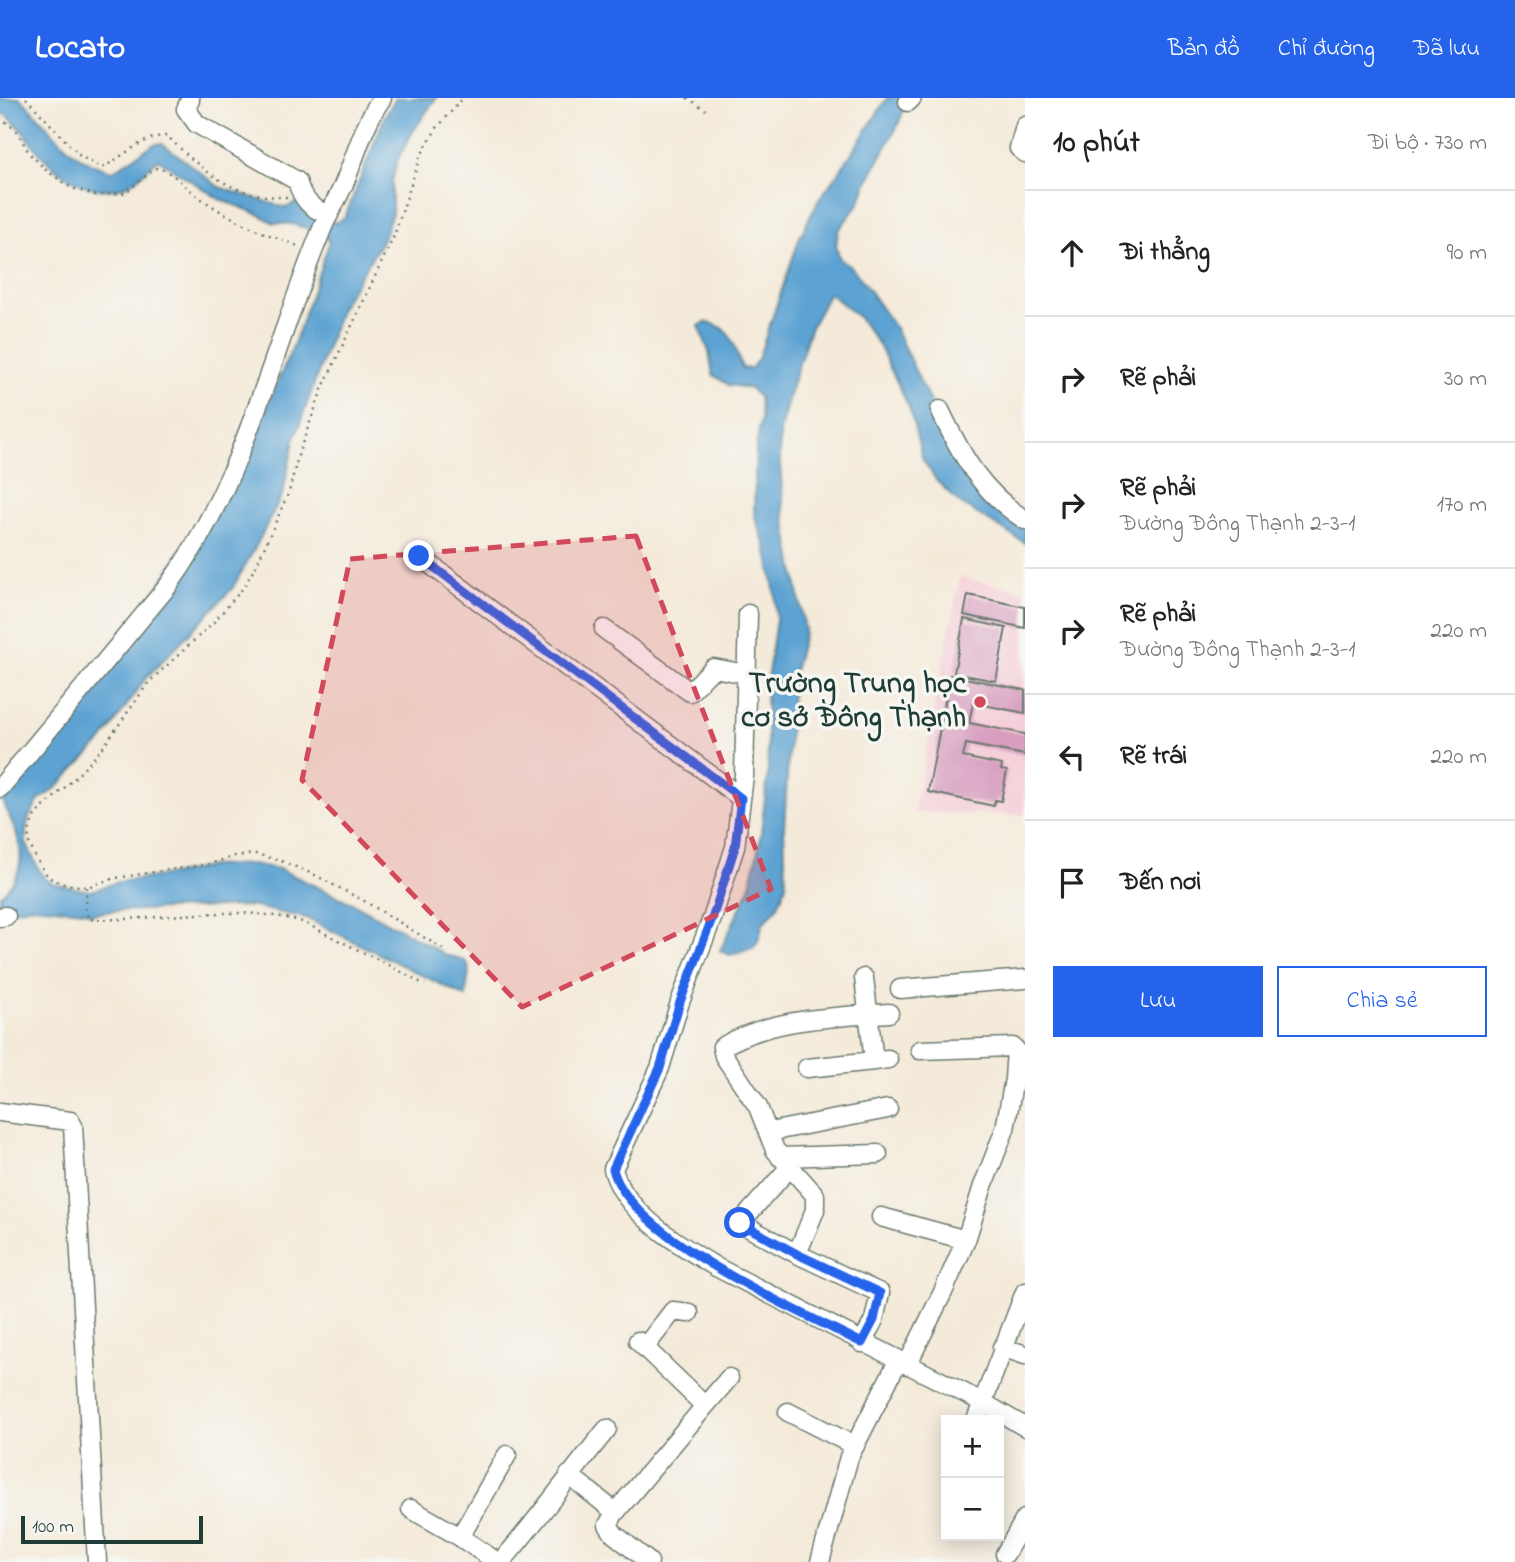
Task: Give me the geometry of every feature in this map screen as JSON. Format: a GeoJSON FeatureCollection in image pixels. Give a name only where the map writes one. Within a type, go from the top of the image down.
{"type":"FeatureCollection","features":[{"type":"Feature","properties":{"kind":"street"},"geometry":{"type":"LineString","coordinates":[[0,788],[138,624],[189,558],[224,489],[253,422],[314,252],[358,149],[366,123],[382,98]]}},
{"type":"Feature","properties":{"kind":"street"},"geometry":{"type":"LineString","coordinates":[[190,100],[186,109],[197,124],[297,181],[301,196],[309,205],[329,215]]}},
{"type":"Feature","properties":{"kind":"street"},"geometry":{"type":"LineString","coordinates":[[1025,126],[1019,148],[1025,153]]}},
{"type":"Feature","properties":{"kind":"street"},"geometry":{"type":"LineString","coordinates":[[940,410],[961,455],[981,483],[1025,520]]}},
{"type":"Feature","properties":{"kind":"street"},"geometry":{"type":"LineString","coordinates":[[419,556],[741,798]]}},
{"type":"Feature","properties":{"kind":"street"},"geometry":{"type":"LineString","coordinates":[[748,614],[744,776],[735,847],[713,916],[680,1002],[660,1068],[613,1169],[616,1183],[639,1211],[675,1242],[716,1267],[982,1402],[1025,1427]]}},
{"type":"Feature","properties":{"kind":"street"},"geometry":{"type":"LineString","coordinates":[[604,629],[690,692],[713,668],[747,674]]}},
{"type":"Feature","properties":{"kind":"street"},"geometry":{"type":"LineString","coordinates":[[807,1068],[881,1060],[869,1014],[864,978]]}},
{"type":"Feature","properties":{"kind":"street"},"geometry":{"type":"LineString","coordinates":[[900,989],[1025,979]]}},
{"type":"Feature","properties":{"kind":"street"},"geometry":{"type":"LineString","coordinates":[[797,1254],[815,1210],[815,1195],[775,1150],[758,1107],[724,1056],[722,1047],[745,1034],[764,1028],[889,1013]]}},
{"type":"Feature","properties":{"kind":"street"},"geometry":{"type":"LineString","coordinates":[[820,1562],[840,1487],[855,1446],[943,1292],[966,1240],[1005,1129],[1014,1079],[1016,1050],[1013,1047],[920,1050]]}},
{"type":"Feature","properties":{"kind":"street"},"geometry":{"type":"LineString","coordinates":[[769,1132],[888,1109]]}},
{"type":"Feature","properties":{"kind":"street"},"geometry":{"type":"LineString","coordinates":[[0,1112],[70,1121],[73,1126],[97,1562]]}},
{"type":"Feature","properties":{"kind":"street"},"geometry":{"type":"LineString","coordinates":[[862,1343],[874,1320],[880,1293],[797,1254],[740,1223],[785,1162],[877,1154]]}},
{"type":"Feature","properties":{"kind":"street"},"geometry":{"type":"LineString","coordinates":[[881,1217],[966,1240]]}},
{"type":"Feature","properties":{"kind":"street"},"geometry":{"type":"LineString","coordinates":[[978,1415],[1025,1292]]}},
{"type":"Feature","properties":{"kind":"street"},"geometry":{"type":"LineString","coordinates":[[690,1313],[673,1311],[641,1344],[705,1406]]}},
{"type":"Feature","properties":{"kind":"street"},"geometry":{"type":"LineString","coordinates":[[1002,1347],[1025,1355]]}},
{"type":"Feature","properties":{"kind":"street"},"geometry":{"type":"LineString","coordinates":[[649,1562],[614,1534],[608,1525],[614,1514],[729,1378]]}},
{"type":"Feature","properties":{"kind":"street"},"geometry":{"type":"LineString","coordinates":[[788,1412],[855,1446]]}},
{"type":"Feature","properties":{"kind":"street"},"geometry":{"type":"LineString","coordinates":[[411,1509],[499,1562],[524,1536],[607,1429]]}},
{"type":"Feature","properties":{"kind":"street"},"geometry":{"type":"LineString","coordinates":[[460,1537],[507,1455]]}},
{"type":"Feature","properties":{"kind":"street"},"geometry":{"type":"LineString","coordinates":[[569,1475],[614,1514]]}},
{"type":"Feature","properties":{"kind":"street"},"geometry":{"type":"LineString","coordinates":[[1007,1555],[1025,1519]]}},
{"type":"Feature","properties":{"kind":"path"},"geometry":{"type":"LineString","coordinates":[[26,98],[79,156],[102,169],[153,135],[167,136],[215,180],[253,194],[301,196]]}},
{"type":"Feature","properties":{"kind":"path"},"geometry":{"type":"LineString","coordinates":[[443,949],[366,902],[313,874],[281,861],[256,855],[235,856],[210,864],[114,878],[88,887],[64,884],[48,877],[28,841],[35,815],[85,768],[149,682],[214,623],[250,576],[289,492],[299,452],[323,387],[394,236],[420,158],[436,129],[463,98]]}},
{"type":"Feature","properties":{"kind":"path"},"geometry":{"type":"LineString","coordinates":[[687,98],[706,110]]}},
{"type":"Feature","properties":{"kind":"path"},"geometry":{"type":"LineString","coordinates":[[0,117],[17,131],[29,153],[47,171],[72,188],[95,195],[125,193],[155,168],[164,169],[202,200],[246,226],[314,252]]}},
{"type":"Feature","properties":{"kind":"path"},"geometry":{"type":"LineString","coordinates":[[88,887],[85,911],[89,919],[115,920],[211,912],[264,914],[295,919],[385,962],[425,985]]}},
{"type":"Feature","properties":{"kind":"highlighted area"},"geometry":{"type":"Polygon","coordinates":[[[636,536],[771,889],[522,1007],[302,780],[350,559],[636,536]]]}},
{"type":"Feature","properties":{"kind":"shaded area","name":"Trường Trung học cơ sở Đông Thạnh"},"geometry":{"type":"Polygon","coordinates":[[[960,577],[1025,592],[1025,815],[914,812],[960,577]]]}},
{"type":"Feature","properties":{"kind":"water"},"geometry":{"type":"Polygon","coordinates":[[[0,98],[20,98],[61,142],[84,160],[97,166],[113,171],[154,144],[162,143],[219,187],[286,208],[299,201],[310,210],[336,223],[345,217],[386,114],[396,98],[436,98],[398,159],[392,181],[392,213],[382,241],[342,305],[294,441],[283,493],[255,548],[232,589],[146,678],[102,741],[56,788],[39,800],[29,817],[26,843],[44,878],[54,884],[91,891],[118,882],[211,866],[253,864],[279,869],[358,906],[448,956],[464,961],[469,969],[466,997],[306,918],[250,906],[91,914],[85,911],[34,906],[0,912],[0,896],[12,883],[21,859],[17,834],[0,794],[88,695],[251,443],[294,344],[329,243],[328,239],[310,229],[274,223],[219,199],[158,159],[137,179],[117,189],[105,190],[81,184],[59,171],[41,155],[17,126],[0,111],[0,98]]]}},
{"type":"Feature","properties":{"kind":"water"},"geometry":{"type":"Polygon","coordinates":[[[887,98],[908,98],[898,125],[866,184],[860,202],[838,231],[836,246],[840,259],[859,276],[894,326],[952,449],[1025,526],[1025,543],[958,502],[937,481],[923,460],[909,407],[879,345],[859,318],[829,293],[810,329],[780,431],[784,513],[805,630],[793,675],[784,828],[786,886],[777,908],[763,923],[753,948],[730,955],[720,951],[750,887],[760,841],[768,773],[766,686],[776,620],[775,594],[767,551],[754,514],[756,447],[761,418],[759,397],[749,388],[729,385],[713,375],[709,352],[699,326],[706,322],[722,328],[734,345],[742,368],[751,369],[758,359],[800,237],[818,201],[887,98]]]}},
{"type":"Feature","properties":{"kind":"building"},"geometry":{"type":"Polygon","coordinates":[[[968,595],[1025,607],[1025,628],[964,615],[968,595]]]}},
{"type":"Feature","properties":{"kind":"building"},"geometry":{"type":"Polygon","coordinates":[[[964,619],[1006,628],[996,681],[954,673],[964,619]]]}},
{"type":"Feature","properties":{"kind":"building"},"geometry":{"type":"Polygon","coordinates":[[[950,675],[1025,690],[1025,713],[973,703],[969,723],[1025,734],[1025,755],[966,744],[963,757],[1002,765],[1001,770],[1007,771],[1001,801],[995,800],[994,806],[928,792],[950,675]]]}},
{"type":"Feature","properties":{"kind":"place","name":"Trường Trung học cơ sở Đông Thạnh"},"geometry":{"type":"Point","coordinates":[980,702]}},
{"type":"Feature","properties":{"kind":"route"},"geometry":{"type":"LineString","coordinates":[[419,556],[741,798],[735,847],[713,916],[680,1002],[660,1068],[613,1169],[616,1183],[639,1211],[675,1242],[716,1267],[862,1343],[874,1320],[880,1293],[797,1254],[740,1223]]}}]}
